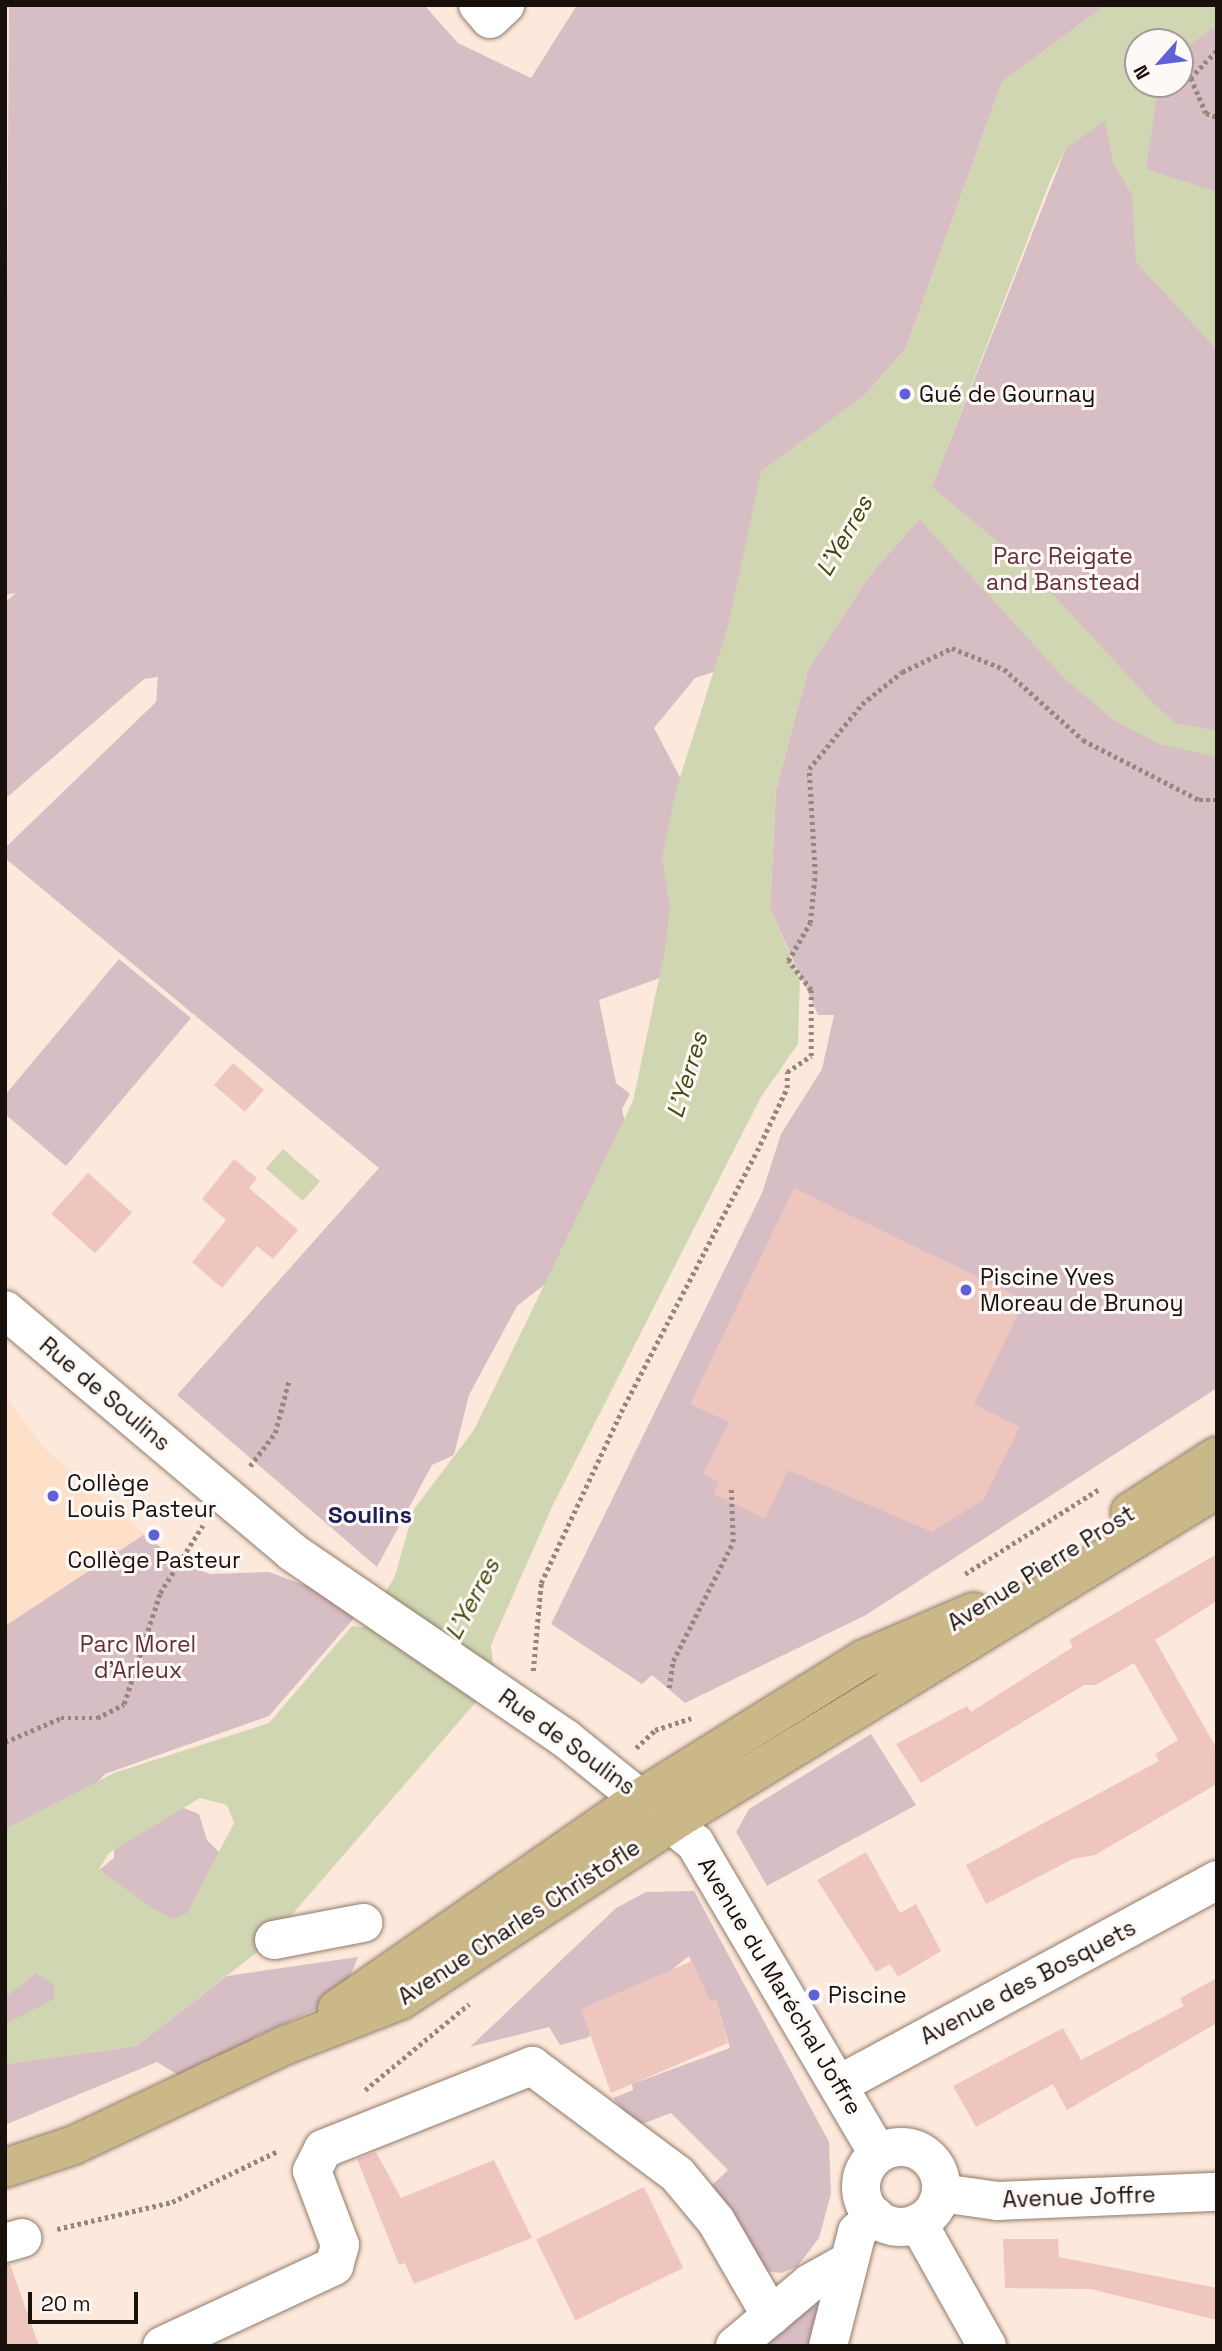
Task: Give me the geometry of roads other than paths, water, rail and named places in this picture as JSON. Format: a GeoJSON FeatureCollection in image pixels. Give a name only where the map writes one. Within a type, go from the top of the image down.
{"type":"FeatureCollection","features":[{"type":"Feature","properties":{"kind":"main road","name":"Avenue Pierre Prost"},"geometry":{"type":"LineString","coordinates":[[642,1797],[864,1659],[996,1600],[1217,1456]]}},
{"type":"Feature","properties":{"kind":"main road","name":"Avenue Pierre Prost"},"geometry":{"type":"LineString","coordinates":[[671,1823],[1217,1489]]}},
{"type":"Feature","properties":{"kind":"main road","name":"Avenue Charles Christofle"},"geometry":{"type":"LineString","coordinates":[[286,2045],[642,1797]]}},
{"type":"Feature","properties":{"kind":"main road","name":"Avenue Charles Christofle"},"geometry":{"type":"LineString","coordinates":[[5,2168],[74,2145],[286,2045],[401,2000],[671,1823]]}},
{"type":"Feature","properties":{"kind":"street"},"geometry":{"type":"LineString","coordinates":[[478,5],[490,19],[505,5]]}},
{"type":"Feature","properties":{"kind":"street","name":"Rue de Soulins"},"geometry":{"type":"LineString","coordinates":[[5,1310],[292,1552],[498,1692],[642,1797]]}},
{"type":"Feature","properties":{"kind":"street","name":"Avenue du Maréchal Joffre"},"geometry":{"type":"LineString","coordinates":[[642,1797],[695,1843],[729,1891],[878,2154]]}},
{"type":"Feature","properties":{"kind":"street","name":"Avenue des Bosquets"},"geometry":{"type":"LineString","coordinates":[[840,2084],[1217,1880]]}},
{"type":"Feature","properties":{"kind":"street"},"geometry":{"type":"LineString","coordinates":[[274,1940],[363,1923]]}},
{"type":"Feature","properties":{"kind":"street"},"geometry":{"type":"LineString","coordinates":[[162,2346],[334,2266],[340,2245],[312,2171],[323,2149],[532,2066],[677,2174],[716,2221],[771,2316]]}},
{"type":"Feature","properties":{"kind":"street"},"geometry":{"type":"LineString","coordinates":[[904,2147],[928,2157],[941,2193],[918,2223],[895,2226],[875,2216],[862,2184],[878,2154],[904,2147]]}},
{"type":"Feature","properties":{"kind":"street","name":"Avenue Joffre"},"geometry":{"type":"LineString","coordinates":[[941,2193],[998,2201],[1217,2192]]}},
{"type":"Feature","properties":{"kind":"street"},"geometry":{"type":"LineString","coordinates":[[828,2346],[846,2263],[856,2232],[875,2216]]}},
{"type":"Feature","properties":{"kind":"street"},"geometry":{"type":"LineString","coordinates":[[918,2223],[986,2346]]}},
{"type":"Feature","properties":{"kind":"street"},"geometry":{"type":"LineString","coordinates":[[735,2346],[771,2316],[846,2263]]}},
{"type":"Feature","properties":{"kind":"water","name":"L'Yerres"},"geometry":{"type":"Polygon","coordinates":[[[1106,5],[1217,5],[1217,25],[1194,42],[1194,28],[1124,28],[1124,98],[1157,98],[1146,169],[1217,192],[1217,350],[1136,262],[1132,195],[1113,163],[1105,121],[1066,148],[1051,179],[932,487],[1028,567],[1154,704],[1176,723],[1217,731],[1217,757],[1159,744],[1112,719],[1065,679],[919,519],[869,576],[808,669],[776,790],[770,909],[800,978],[798,1044],[761,1097],[552,1507],[491,1645],[495,1680],[264,1947],[136,2046],[5,2064],[5,2024],[54,1999],[54,1985],[36,1973],[5,1998],[5,1829],[114,1773],[269,1723],[352,1626],[364,1627],[395,1576],[414,1509],[474,1430],[633,1101],[665,950],[670,909],[662,858],[676,790],[728,626],[761,472],[865,395],[906,348],[1002,82],[1106,5]],[[200,1798],[109,1853],[99,1869],[153,1909],[173,1919],[187,1913],[234,1823],[227,1805],[200,1798]]]}},
{"type":"Feature","properties":{"kind":"water"},"geometry":{"type":"Polygon","coordinates":[[[283,1149],[320,1181],[303,1201],[266,1169],[283,1149]]]}},
{"type":"Feature","properties":{"kind":"place","name":"Gué de Gournay"},"geometry":{"type":"Point","coordinates":[905,394]}},
{"type":"Feature","properties":{"kind":"place","name":"Piscine Yves Moreau de Brunoy"},"geometry":{"type":"Point","coordinates":[966,1290]}},
{"type":"Feature","properties":{"kind":"place","name":"Collège Louis Pasteur"},"geometry":{"type":"Point","coordinates":[53,1496]}},
{"type":"Feature","properties":{"kind":"place","name":"Collège Pasteur"},"geometry":{"type":"Point","coordinates":[154,1535]}},
{"type":"Feature","properties":{"kind":"place","name":"Piscine"},"geometry":{"type":"Point","coordinates":[814,1995]}},
{"type":"Feature","properties":{"kind":"district","name":"Soulins"},"geometry":{"type":"Point","coordinates":[370,1515]}},
{"type":"Feature","properties":{"kind":"park label","name":"Parc Reigate and Banstead"},"geometry":{"type":"Point","coordinates":[1063,569]}},
{"type":"Feature","properties":{"kind":"park label","name":"Parc Morel d’Arleux"},"geometry":{"type":"Point","coordinates":[138,1657]}}]}
